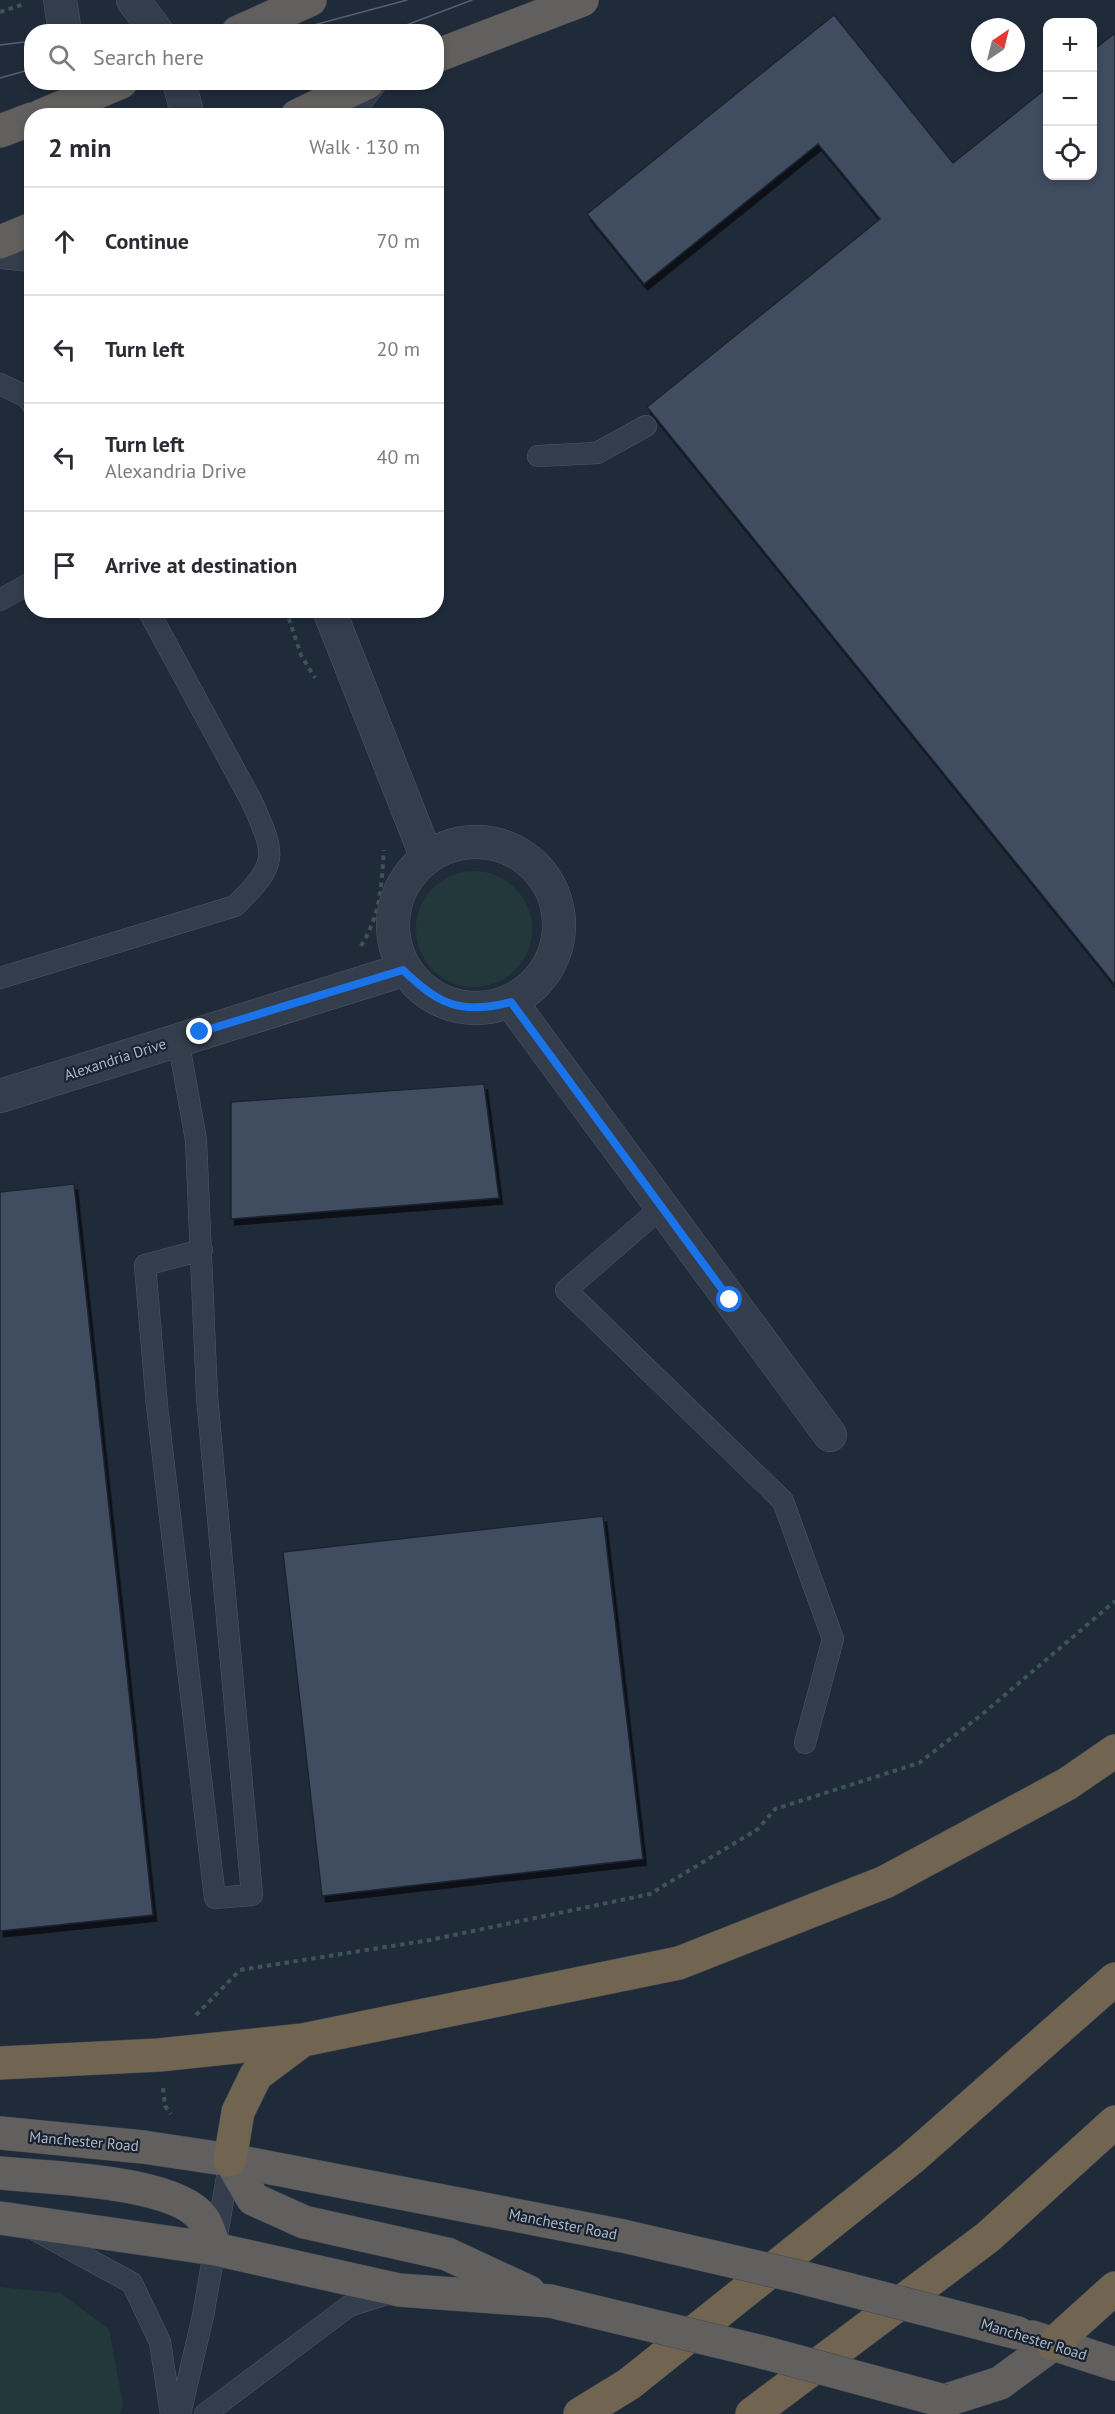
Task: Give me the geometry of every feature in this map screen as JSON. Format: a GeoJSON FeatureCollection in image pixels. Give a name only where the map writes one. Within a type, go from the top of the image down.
{"type":"FeatureCollection","features":[{"type":"Feature","properties":{"kind":"highway"},"geometry":{"type":"LineString","coordinates":[[256,24],[310,0]]}},
{"type":"Feature","properties":{"kind":"highway"},"geometry":{"type":"LineString","coordinates":[[444,53],[582,0]]}},
{"type":"Feature","properties":{"kind":"highway"},"geometry":{"type":"LineString","coordinates":[[61,108],[103,90]]}},
{"type":"Feature","properties":{"kind":"highway"},"geometry":{"type":"LineString","coordinates":[[314,108],[352,90]]}},
{"type":"Feature","properties":{"kind":"highway"},"geometry":{"type":"LineString","coordinates":[[0,131],[24,122]]}},
{"type":"Feature","properties":{"kind":"highway"},"geometry":{"type":"LineString","coordinates":[[0,242],[24,232]]}},
{"type":"Feature","properties":{"kind":"highway"},"geometry":{"type":"LineString","coordinates":[[0,2063],[159,2055],[303,2040],[679,1963],[885,1882],[1067,1784],[1115,1751]]}},
{"type":"Feature","properties":{"kind":"highway"},"geometry":{"type":"LineString","coordinates":[[579,2414],[629,2384],[912,2158],[1115,1979]]}},
{"type":"Feature","properties":{"kind":"highway"},"geometry":{"type":"LineString","coordinates":[[303,2040],[256,2075],[238,2112],[231,2160],[253,2199],[304,2222],[447,2254],[550,2301]]}},
{"type":"Feature","properties":{"kind":"highway"},"geometry":{"type":"LineString","coordinates":[[752,2414],[988,2237],[1115,2122]]}},
{"type":"Feature","properties":{"kind":"highway","name":"Manchester Road"},"geometry":{"type":"LineString","coordinates":[[0,2133],[143,2147],[231,2160],[623,2236],[800,2277],[1018,2333],[1115,2364]]}},
{"type":"Feature","properties":{"kind":"highway"},"geometry":{"type":"LineString","coordinates":[[0,2173],[139,2188],[173,2198],[203,2218],[215,2249]]}},
{"type":"Feature","properties":{"kind":"highway"},"geometry":{"type":"LineString","coordinates":[[9,2219],[215,2249],[399,2290],[550,2301],[762,2352],[944,2401],[983,2414]]}},
{"type":"Feature","properties":{"kind":"highway"},"geometry":{"type":"LineString","coordinates":[[944,2401],[1000,2383],[1053,2344],[1115,2288]]}},
{"type":"Feature","properties":{"kind":"street"},"geometry":{"type":"LineString","coordinates":[[133,0],[151,24]]}},
{"type":"Feature","properties":{"kind":"street"},"geometry":{"type":"LineString","coordinates":[[45,1],[60,24]]}},
{"type":"Feature","properties":{"kind":"street"},"geometry":{"type":"LineString","coordinates":[[181,90],[186,108]]}},
{"type":"Feature","properties":{"kind":"street"},"geometry":{"type":"LineString","coordinates":[[348,108],[363,90]]}},
{"type":"Feature","properties":{"kind":"street"},"geometry":{"type":"LineString","coordinates":[[0,252],[24,254]]}},
{"type":"Feature","properties":{"kind":"street"},"geometry":{"type":"LineString","coordinates":[[332,618],[427,858]]}},
{"type":"Feature","properties":{"kind":"street"},"geometry":{"type":"LineString","coordinates":[[478,842],[507,848],[522,855],[543,875],[557,902],[560,931],[553,959],[538,983],[511,1002],[483,1009],[448,1004],[423,990],[403,970],[394,939],[394,910],[398,895],[413,870],[427,858],[450,846],[478,842]]}},
{"type":"Feature","properties":{"kind":"street","name":"Alexandria Drive"},"geometry":{"type":"LineString","coordinates":[[0,1096],[403,970]]}},
{"type":"Feature","properties":{"kind":"street"},"geometry":{"type":"LineString","coordinates":[[511,1002],[830,1435]]}},
{"type":"Feature","properties":{"kind":"lane"},"geometry":{"type":"LineString","coordinates":[[0,384],[24,396]]}},
{"type":"Feature","properties":{"kind":"lane"},"geometry":{"type":"LineString","coordinates":[[538,456],[597,453],[646,426]]}},
{"type":"Feature","properties":{"kind":"lane"},"geometry":{"type":"LineString","coordinates":[[0,600],[24,586]]}},
{"type":"Feature","properties":{"kind":"lane"},"geometry":{"type":"LineString","coordinates":[[0,978],[235,906],[257,885],[270,862],[266,834],[252,802],[152,618]]}},
{"type":"Feature","properties":{"kind":"lane"},"geometry":{"type":"LineString","coordinates":[[177,1039],[196,1140],[202,1250],[207,1396],[252,1895],[215,1898],[157,1406],[145,1265],[202,1250]]}},
{"type":"Feature","properties":{"kind":"lane"},"geometry":{"type":"LineString","coordinates":[[662,1207],[566,1290],[783,1501],[833,1639],[805,1743]]}},
{"type":"Feature","properties":{"kind":"lane"},"geometry":{"type":"LineString","coordinates":[[180,2414],[203,2316],[231,2160]]}},
{"type":"Feature","properties":{"kind":"lane"},"geometry":{"type":"LineString","coordinates":[[9,2219],[132,2283],[159,2342],[171,2414]]}},
{"type":"Feature","properties":{"kind":"lane"},"geometry":{"type":"LineString","coordinates":[[205,2414],[350,2306],[399,2290]]}},
{"type":"Feature","properties":{"kind":"path"},"geometry":{"type":"LineString","coordinates":[[0,12],[45,1]]}},
{"type":"Feature","properties":{"kind":"path"},"geometry":{"type":"LineString","coordinates":[[190,2021],[240,1970],[430,1940],[650,1894],[758,1829],[775,1809],[919,1763],[986,1712],[1115,1601]]}},
{"type":"Feature","properties":{"kind":"green space"},"geometry":{"type":"Polygon","coordinates":[[[474,871],[496,876],[515,888],[527,907],[532,929],[527,951],[515,970],[496,982],[474,987],[452,982],[433,970],[421,951],[416,929],[421,907],[433,888],[452,876],[474,871]]]}},
{"type":"Feature","properties":{"kind":"green space"},"geometry":{"type":"Polygon","coordinates":[[[0,2287],[60,2293],[109,2329],[123,2404],[120,2414],[0,2414],[0,2287]]]}},
{"type":"Feature","properties":{"kind":"building"},"geometry":{"type":"Polygon","coordinates":[[[834,15],[953,163],[1043,91],[1043,180],[1097,180],[1097,47],[1115,33],[1115,985],[647,407],[880,219],[818,144],[644,284],[587,214],[834,15]]]}},
{"type":"Feature","properties":{"kind":"building"},"geometry":{"type":"Polygon","coordinates":[[[484,1084],[499,1198],[231,1219],[231,1102],[484,1084]]]}},
{"type":"Feature","properties":{"kind":"building"},"geometry":{"type":"Polygon","coordinates":[[[74,1184],[153,1915],[0,1931],[0,1192],[74,1184]]]}},
{"type":"Feature","properties":{"kind":"building"},"geometry":{"type":"Polygon","coordinates":[[[603,1516],[643,1859],[322,1896],[283,1552],[603,1516]]]}},
{"type":"Feature","properties":{"kind":"tram line"},"geometry":{"type":"LineString","coordinates":[[318,24],[407,0]]}},
{"type":"Feature","properties":{"kind":"tram line"},"geometry":{"type":"LineString","coordinates":[[409,24],[472,0]]}},
{"type":"Feature","properties":{"kind":"tram line"},"geometry":{"type":"LineString","coordinates":[[0,45],[24,42]]}},
{"type":"Feature","properties":{"kind":"tram line"},"geometry":{"type":"LineString","coordinates":[[0,78],[24,71]]}},
{"type":"Feature","properties":{"kind":"route"},"geometry":{"type":"LineString","coordinates":[[200,1032],[403,970],[423,990],[448,1004],[483,1009],[511,1002],[730,1300]]}}]}
